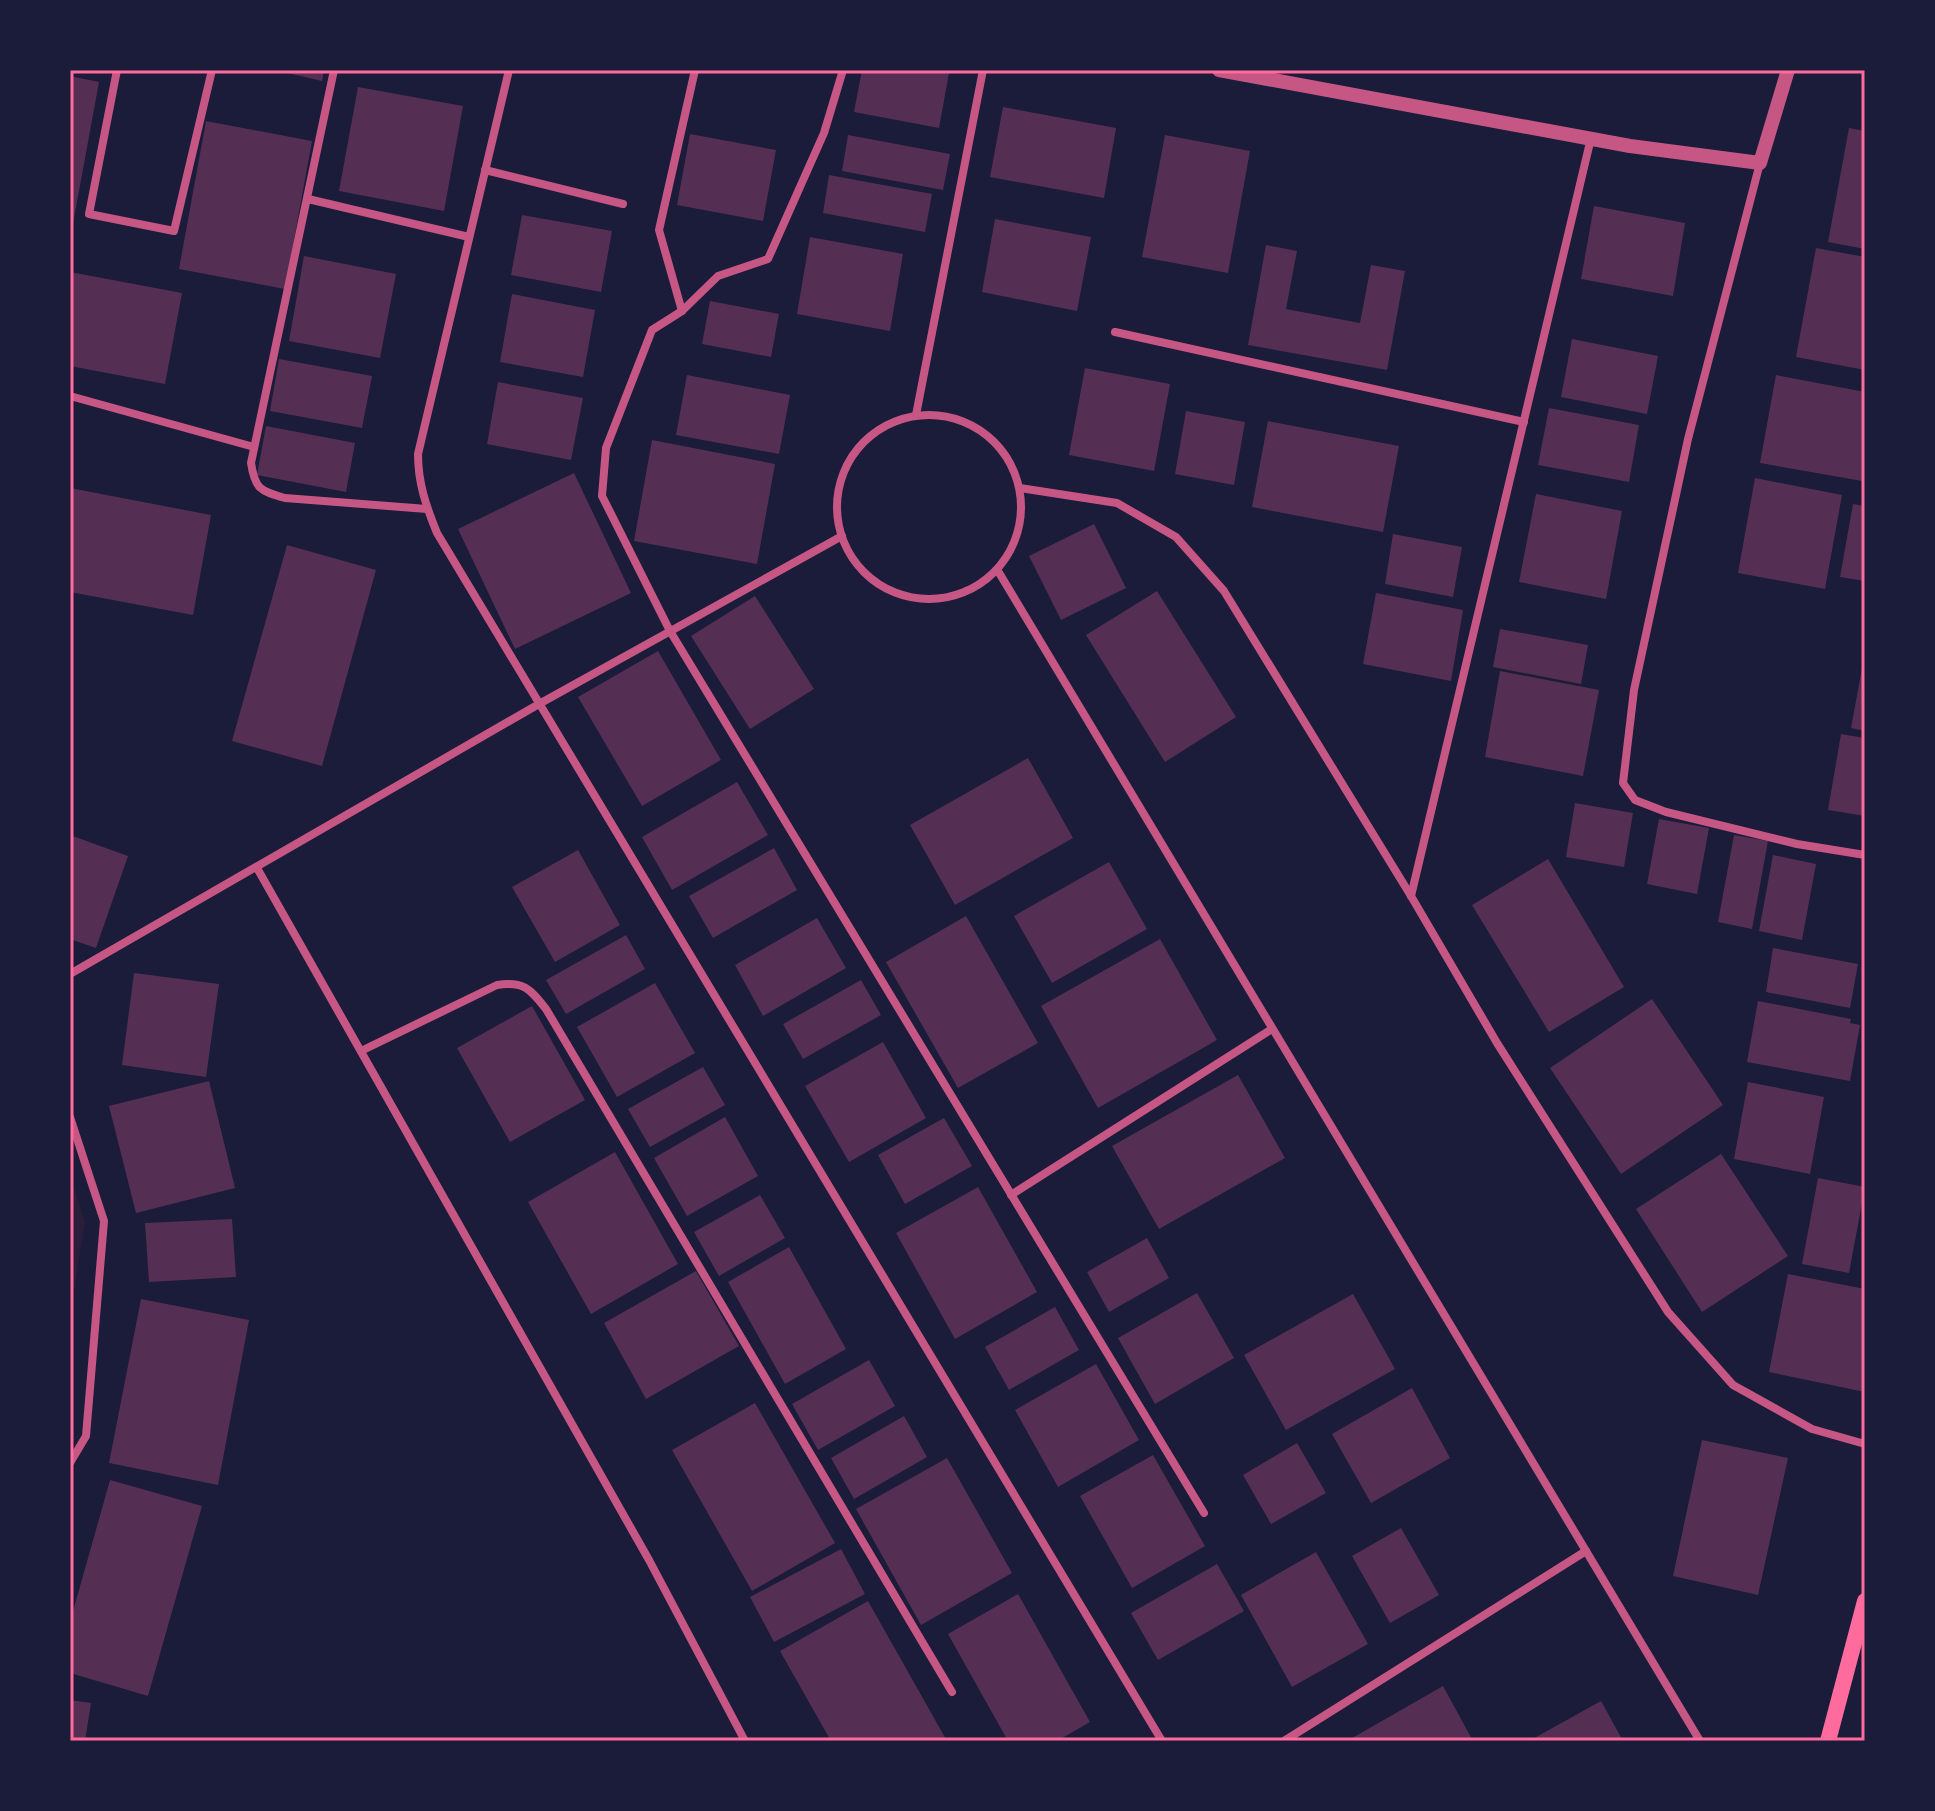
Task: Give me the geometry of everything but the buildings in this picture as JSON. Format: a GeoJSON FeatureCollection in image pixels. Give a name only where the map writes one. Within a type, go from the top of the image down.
{"type":"FeatureCollection","features":[{"type":"Feature","properties":{"kind":"main road"},"geometry":{"type":"LineString","coordinates":[[1828,1741],[1865,1601]]}},
{"type":"Feature","properties":{"kind":"street"},"geometry":{"type":"LineString","coordinates":[[117,70],[89,214],[174,231],[212,70]]}},
{"type":"Feature","properties":{"kind":"street"},"geometry":{"type":"LineString","coordinates":[[334,70],[254,447],[251,463],[253,481],[265,493],[285,498],[427,509]]}},
{"type":"Feature","properties":{"kind":"street"},"geometry":{"type":"LineString","coordinates":[[509,70],[418,454],[418,480],[427,509],[437,533],[539,704],[1162,1741]]}},
{"type":"Feature","properties":{"kind":"street"},"geometry":{"type":"LineString","coordinates":[[682,311],[659,230],[695,70]]}},
{"type":"Feature","properties":{"kind":"street"},"geometry":{"type":"LineString","coordinates":[[843,70],[824,133],[768,259],[718,276],[682,311],[652,330],[606,448],[602,496],[670,631],[1204,1513]]}},
{"type":"Feature","properties":{"kind":"street"},"geometry":{"type":"LineString","coordinates":[[916,415],[983,70]]}},
{"type":"Feature","properties":{"kind":"street"},"geometry":{"type":"LineString","coordinates":[[1219,70],[1630,146],[1760,163]]}},
{"type":"Feature","properties":{"kind":"street"},"geometry":{"type":"LineString","coordinates":[[1788,70],[1760,163],[1688,439],[1634,690],[1623,783],[1635,800],[1666,812],[1797,844],[1865,855]]}},
{"type":"Feature","properties":{"kind":"street"},"geometry":{"type":"LineString","coordinates":[[1411,896],[1591,138]]}},
{"type":"Feature","properties":{"kind":"street"},"geometry":{"type":"LineString","coordinates":[[485,170],[623,204]]}},
{"type":"Feature","properties":{"kind":"street"},"geometry":{"type":"LineString","coordinates":[[308,199],[469,237]]}},
{"type":"Feature","properties":{"kind":"street"},"geometry":{"type":"LineString","coordinates":[[1115,332],[1524,422]]}},
{"type":"Feature","properties":{"kind":"street"},"geometry":{"type":"LineString","coordinates":[[70,396],[254,447]]}},
{"type":"Feature","properties":{"kind":"street"},"geometry":{"type":"LineString","coordinates":[[916,415],[958,419],[987,434],[1008,458],[1020,488],[1021,520],[1011,551],[998,571],[972,590],[941,600],[908,598],[879,585],[855,563],[842,536],[837,504],[843,472],[860,445],[886,425],[916,415]]}},
{"type":"Feature","properties":{"kind":"street"},"geometry":{"type":"LineString","coordinates":[[1020,488],[1117,503],[1176,537],[1224,591],[1497,1043],[1668,1312],[1733,1385],[1812,1429],[1865,1444]]}},
{"type":"Feature","properties":{"kind":"street"},"geometry":{"type":"LineString","coordinates":[[70,974],[539,704],[842,536]]}},
{"type":"Feature","properties":{"kind":"street"},"geometry":{"type":"LineString","coordinates":[[998,571],[1700,1741]]}},
{"type":"Feature","properties":{"kind":"street"},"geometry":{"type":"LineString","coordinates":[[257,868],[649,1560],[745,1741]]}},
{"type":"Feature","properties":{"kind":"street"},"geometry":{"type":"LineString","coordinates":[[361,1051],[497,985],[515,983],[531,991],[546,1009],[952,1692]]}},
{"type":"Feature","properties":{"kind":"street"},"geometry":{"type":"LineString","coordinates":[[1011,1195],[1272,1029]]}},
{"type":"Feature","properties":{"kind":"street"},"geometry":{"type":"LineString","coordinates":[[70,1117],[104,1221],[86,1436],[70,1463]]}},
{"type":"Feature","properties":{"kind":"street"},"geometry":{"type":"LineString","coordinates":[[1284,1741],[1586,1551]]}},
{"type":"Feature","properties":{"kind":"shaded area"},"geometry":{"type":"Polygon","coordinates":[[[70,1175],[85,1222],[70,1317],[70,1175]]]}}]}
